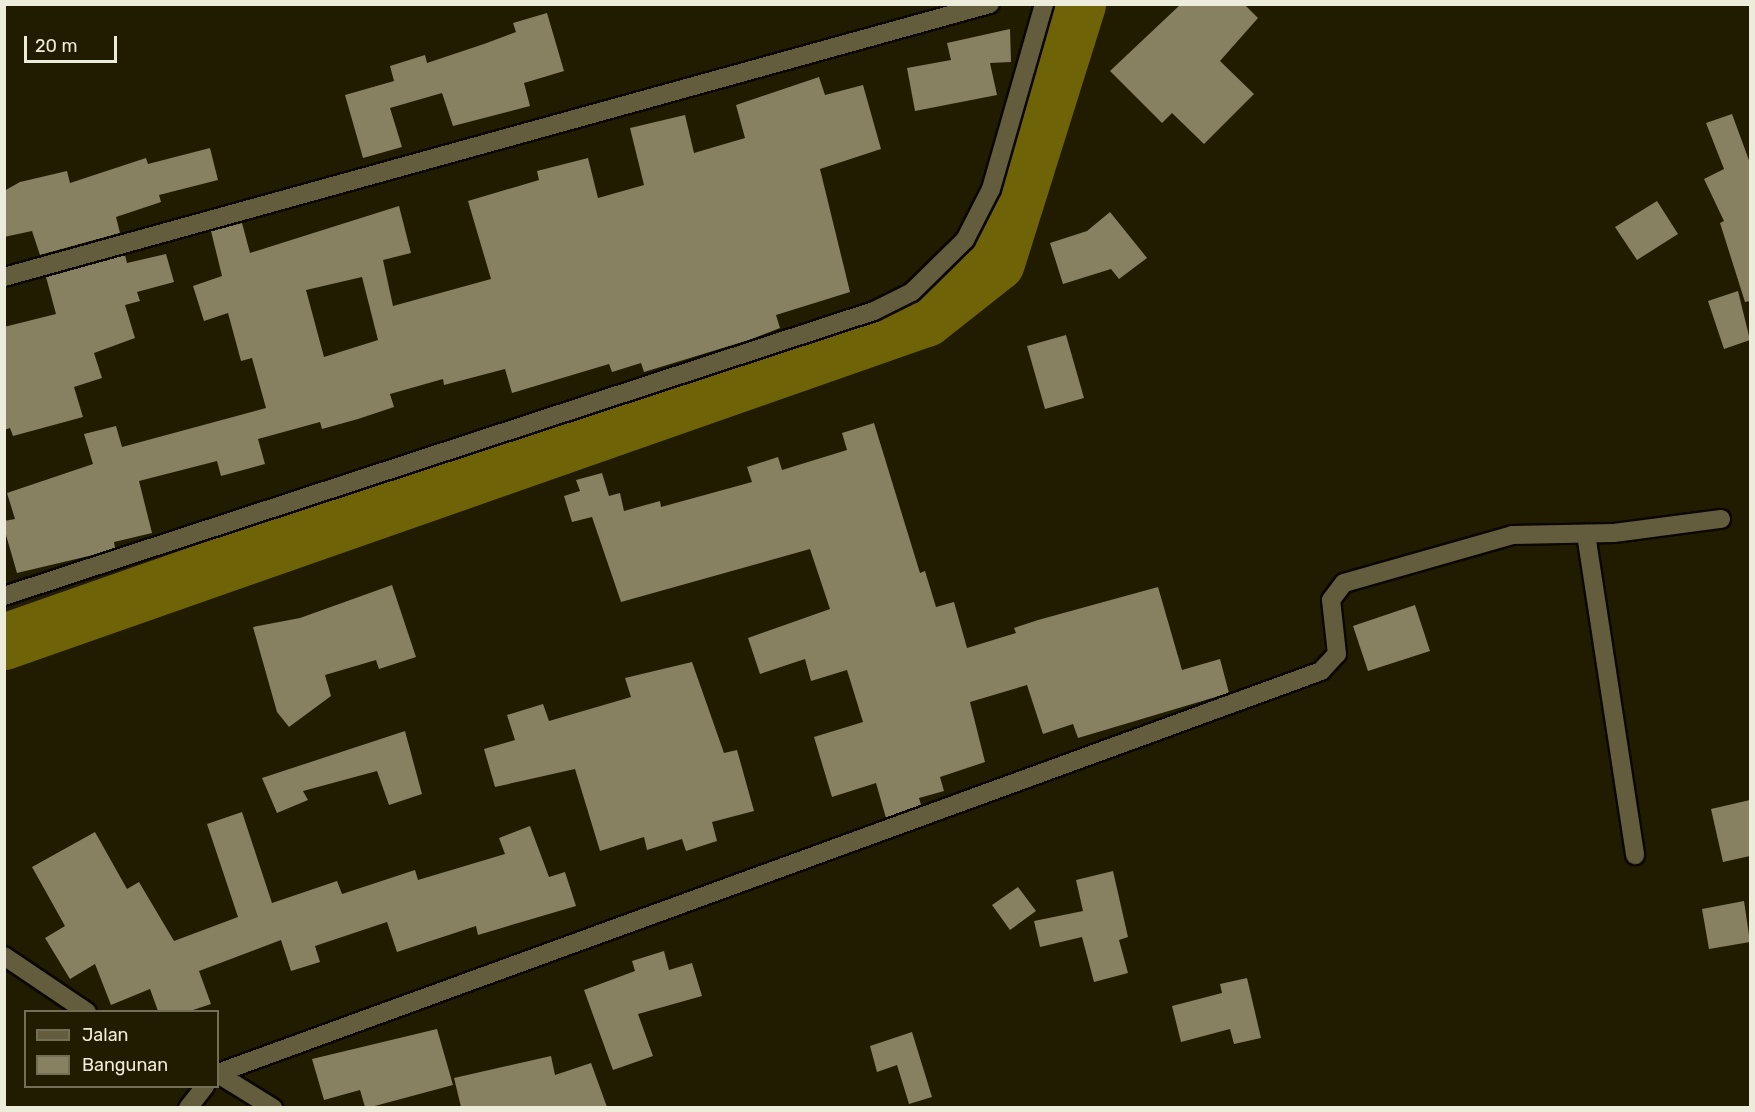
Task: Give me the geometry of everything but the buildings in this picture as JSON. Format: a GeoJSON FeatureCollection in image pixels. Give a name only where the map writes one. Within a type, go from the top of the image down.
{"type":"FeatureCollection","features":[{"type":"Feature","properties":{"kind":"street"},"geometry":{"type":"LineString","coordinates":[[4,277],[990,4]]}},
{"type":"Feature","properties":{"kind":"street"},"geometry":{"type":"LineString","coordinates":[[4,596],[874,312],[912,292],[965,240],[991,189],[1044,4]]}},
{"type":"Feature","properties":{"kind":"street"},"geometry":{"type":"LineString","coordinates":[[219,1073],[1321,671],[1337,654],[1331,600],[1344,583],[1512,535],[1586,534],[1721,519]]}},
{"type":"Feature","properties":{"kind":"street"},"geometry":{"type":"LineString","coordinates":[[1586,534],[1635,855]]}},
{"type":"Feature","properties":{"kind":"street"},"geometry":{"type":"LineString","coordinates":[[4,956],[85,1010]]}},
{"type":"Feature","properties":{"kind":"street"},"geometry":{"type":"LineString","coordinates":[[219,1074],[273,1107]]}},
{"type":"Feature","properties":{"kind":"street"},"geometry":{"type":"LineString","coordinates":[[188,1107],[203,1088]]}},
{"type":"Feature","properties":{"kind":"waterway"},"geometry":{"type":"LineString","coordinates":[[4,642],[926,319],[997,263],[1078,4]]}}]}
